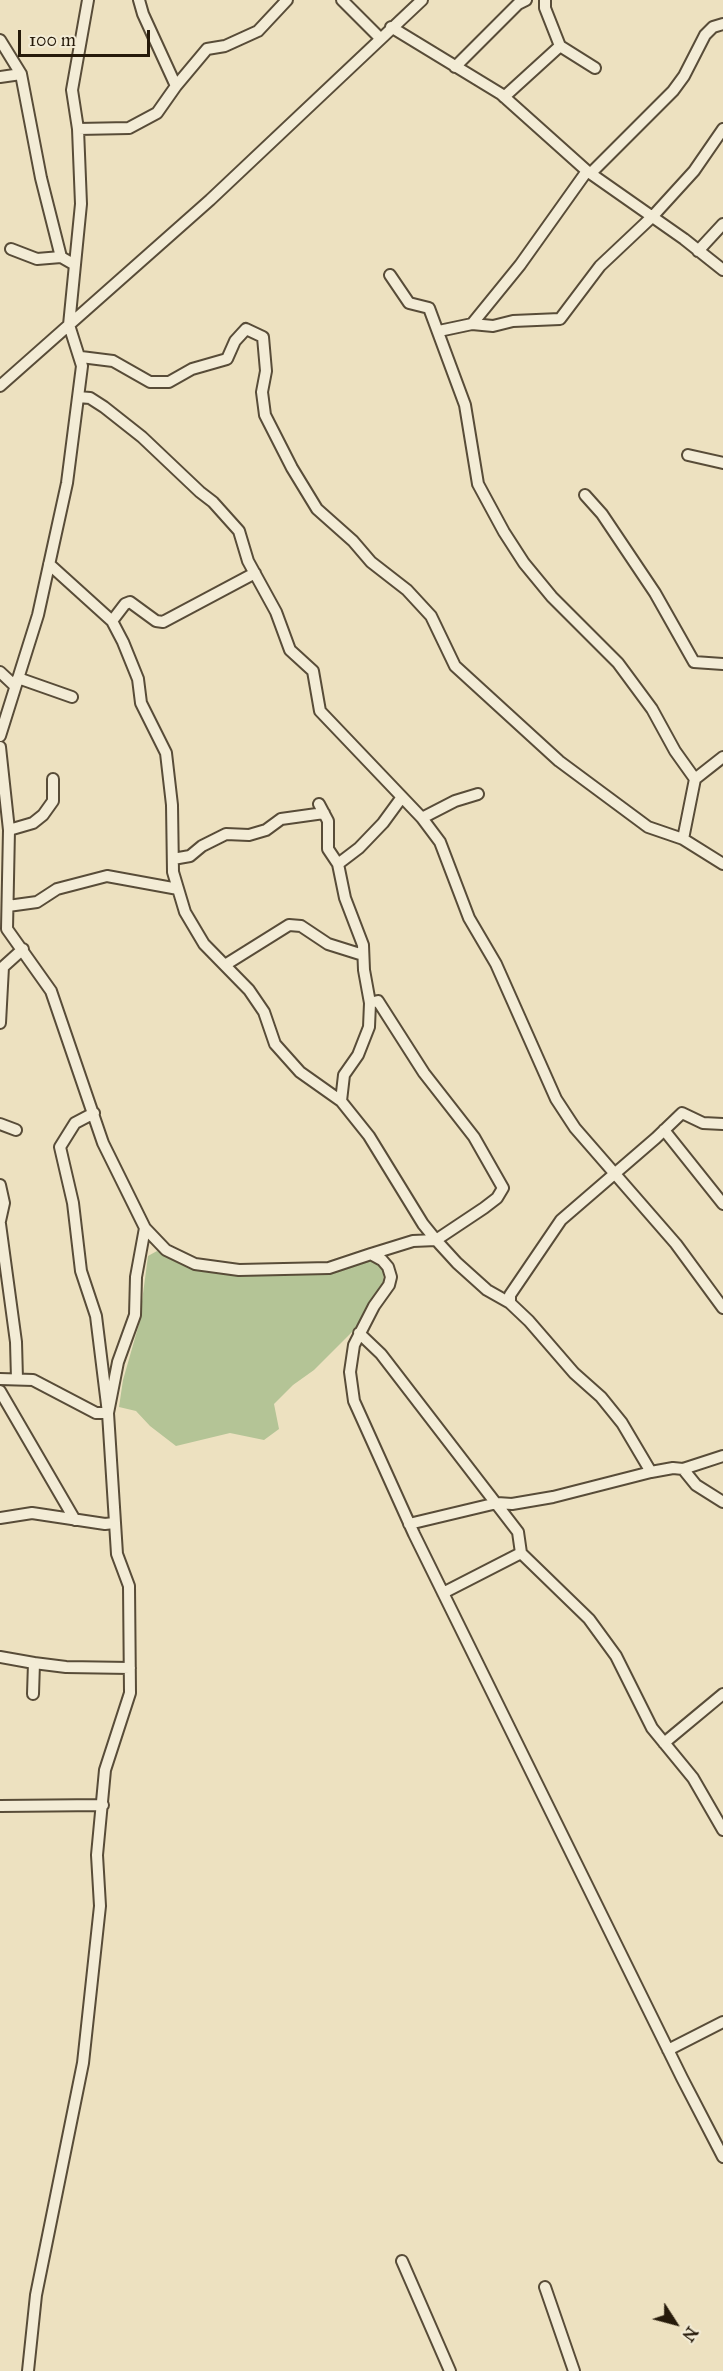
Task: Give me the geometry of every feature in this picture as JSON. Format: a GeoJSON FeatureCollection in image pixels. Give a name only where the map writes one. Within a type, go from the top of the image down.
{"type":"FeatureCollection","features":[{"type":"Feature","properties":{"kind":"street"},"geometry":{"type":"LineString","coordinates":[[0,736],[38,615],[67,483],[82,366],[69,325],[81,204],[78,129],[72,90],[88,0]]}},
{"type":"Feature","properties":{"kind":"street"},"geometry":{"type":"LineString","coordinates":[[139,0],[143,14],[176,86]]}},
{"type":"Feature","properties":{"kind":"street"},"geometry":{"type":"LineString","coordinates":[[78,129],[129,128],[157,113],[176,86],[207,50],[225,46],[258,31],[287,0]]}},
{"type":"Feature","properties":{"kind":"street"},"geometry":{"type":"LineString","coordinates":[[342,0],[380,38]]}},
{"type":"Feature","properties":{"kind":"street"},"geometry":{"type":"LineString","coordinates":[[0,386],[210,200],[422,0]]}},
{"type":"Feature","properties":{"kind":"street"},"geometry":{"type":"LineString","coordinates":[[455,67],[518,4],[526,0]]}},
{"type":"Feature","properties":{"kind":"street"},"geometry":{"type":"LineString","coordinates":[[545,0],[545,8],[560,46],[595,68]]}},
{"type":"Feature","properties":{"kind":"street"},"geometry":{"type":"LineString","coordinates":[[472,324],[589,172],[673,91],[684,76],[705,35],[713,27],[723,24]]}},
{"type":"Feature","properties":{"kind":"street"},"geometry":{"type":"LineString","coordinates":[[391,27],[504,97],[589,172],[653,216],[723,270]]}},
{"type":"Feature","properties":{"kind":"street"},"geometry":{"type":"LineString","coordinates":[[0,40],[21,74],[41,178],[61,257]]}},
{"type":"Feature","properties":{"kind":"street"},"geometry":{"type":"LineString","coordinates":[[504,97],[560,46]]}},
{"type":"Feature","properties":{"kind":"street"},"geometry":{"type":"LineString","coordinates":[[0,77],[21,74]]}},
{"type":"Feature","properties":{"kind":"street"},"geometry":{"type":"LineString","coordinates":[[439,331],[472,324],[494,326],[513,321],[560,319],[600,266],[653,216],[694,171],[723,129]]}},
{"type":"Feature","properties":{"kind":"street"},"geometry":{"type":"LineString","coordinates":[[698,251],[723,224]]}},
{"type":"Feature","properties":{"kind":"street"},"geometry":{"type":"LineString","coordinates":[[11,249],[37,259],[61,257],[75,265]]}},
{"type":"Feature","properties":{"kind":"street"},"geometry":{"type":"LineString","coordinates":[[390,274],[409,303],[429,308],[465,405],[478,484],[504,532],[524,564],[552,597],[618,663],[652,709],[675,751],[695,779]]}},
{"type":"Feature","properties":{"kind":"street"},"geometry":{"type":"LineString","coordinates":[[81,357],[113,361],[150,382],[169,382],[192,369],[227,359],[235,341],[246,329],[263,337],[266,371],[261,392],[265,415],[292,468],[317,509],[353,541],[371,562],[406,590],[430,616],[455,666],[558,761],[648,826],[683,838],[723,864]]}},
{"type":"Feature","properties":{"kind":"street"},"geometry":{"type":"LineString","coordinates":[[78,397],[90,398],[142,437],[213,502],[239,531],[249,561],[276,612],[290,650],[313,671],[320,711],[422,818],[440,842],[469,918],[496,964],[556,1099],[575,1128],[676,1244],[723,1308]]}},
{"type":"Feature","properties":{"kind":"street"},"geometry":{"type":"LineString","coordinates":[[688,455],[723,463]]}},
{"type":"Feature","properties":{"kind":"street"},"geometry":{"type":"LineString","coordinates":[[585,495],[602,514],[655,593],[694,662],[723,664]]}},
{"type":"Feature","properties":{"kind":"street"},"geometry":{"type":"LineString","coordinates":[[49,564],[112,621],[138,679],[141,703],[166,753],[172,805],[173,872],[185,912],[204,944],[249,990],[264,1012],[275,1044],[300,1072],[341,1101],[369,1136],[423,1224],[436,1240],[487,1290],[510,1303],[529,1321],[574,1373],[601,1397],[622,1423],[651,1472]]}},
{"type":"Feature","properties":{"kind":"street"},"geometry":{"type":"LineString","coordinates":[[112,621],[125,604],[130,602],[156,621],[163,622],[255,573]]}},
{"type":"Feature","properties":{"kind":"street"},"geometry":{"type":"LineString","coordinates":[[0,672],[16,682],[72,697]]}},
{"type":"Feature","properties":{"kind":"street"},"geometry":{"type":"LineString","coordinates":[[0,747],[9,830],[8,906],[4,926],[23,949],[51,991],[103,1143],[145,1228],[166,1250],[195,1264],[239,1270],[329,1268],[413,1241],[436,1240],[497,1198],[503,1188],[474,1137],[424,1073],[378,1001],[370,1003]]}},
{"type":"Feature","properties":{"kind":"street"},"geometry":{"type":"LineString","coordinates":[[683,838],[695,779],[723,757]]}},
{"type":"Feature","properties":{"kind":"street"},"geometry":{"type":"LineString","coordinates":[[9,830],[33,823],[43,815],[53,801],[53,779]]}},
{"type":"Feature","properties":{"kind":"street"},"geometry":{"type":"LineString","coordinates":[[422,818],[455,801],[478,794]]}},
{"type":"Feature","properties":{"kind":"street"},"geometry":{"type":"LineString","coordinates":[[338,864],[359,848],[383,823],[402,797]]}},
{"type":"Feature","properties":{"kind":"street"},"geometry":{"type":"LineString","coordinates":[[173,859],[190,856],[202,846],[226,834],[249,835],[266,830],[281,819],[321,809],[328,821],[328,849],[338,864],[340,884],[363,945],[363,970],[370,1003],[369,1027],[358,1055],[344,1075],[341,1101]]}},
{"type":"Feature","properties":{"kind":"street"},"geometry":{"type":"LineString","coordinates":[[8,906],[37,902],[57,889],[106,876],[178,889]]}},
{"type":"Feature","properties":{"kind":"street"},"geometry":{"type":"LineString","coordinates":[[225,965],[289,925],[301,926],[328,944],[363,956]]}},
{"type":"Feature","properties":{"kind":"street"},"geometry":{"type":"LineString","coordinates":[[0,1023],[2,969],[23,949]]}},
{"type":"Feature","properties":{"kind":"street"},"geometry":{"type":"LineString","coordinates":[[28,2371],[36,2295],[84,2063],[100,1906],[97,1855],[105,1770],[130,1693],[129,1586],[117,1554],[108,1413],[96,1316],[81,1272],[73,1203],[60,1147],[75,1123],[94,1113]]}},
{"type":"Feature","properties":{"kind":"street"},"geometry":{"type":"LineString","coordinates":[[510,1303],[510,1295],[561,1221],[682,1113],[703,1123],[723,1124]]}},
{"type":"Feature","properties":{"kind":"street"},"geometry":{"type":"LineString","coordinates":[[0,1124],[16,1130]]}},
{"type":"Feature","properties":{"kind":"street"},"geometry":{"type":"LineString","coordinates":[[664,1130],[723,1204]]}},
{"type":"Feature","properties":{"kind":"street"},"geometry":{"type":"LineString","coordinates":[[0,1185],[4,1203],[0,1222],[16,1342],[17,1379]]}},
{"type":"Feature","properties":{"kind":"street"},"geometry":{"type":"LineString","coordinates":[[108,1413],[118,1362],[135,1315],[136,1277],[145,1228]]}},
{"type":"Feature","properties":{"kind":"street"},"geometry":{"type":"LineString","coordinates":[[371,1254],[382,1260],[388,1267],[391,1277],[354,1345],[350,1372],[354,1401],[409,1524],[668,2050],[719,2142],[723,2157]]}},
{"type":"Feature","properties":{"kind":"street"},"geometry":{"type":"LineString","coordinates":[[359,1333],[381,1354],[518,1532],[521,1553],[589,1619],[616,1656],[652,1728],[693,1778],[723,1830]]}},
{"type":"Feature","properties":{"kind":"street"},"geometry":{"type":"LineString","coordinates":[[0,1379],[33,1380],[96,1413],[108,1413]]}},
{"type":"Feature","properties":{"kind":"street"},"geometry":{"type":"LineString","coordinates":[[0,1391],[75,1520]]}},
{"type":"Feature","properties":{"kind":"street"},"geometry":{"type":"LineString","coordinates":[[409,1524],[496,1503],[512,1504],[553,1497],[651,1472],[673,1468],[683,1469],[723,1456]]}},
{"type":"Feature","properties":{"kind":"street"},"geometry":{"type":"LineString","coordinates":[[683,1469],[696,1485],[723,1502]]}},
{"type":"Feature","properties":{"kind":"street"},"geometry":{"type":"LineString","coordinates":[[0,1518],[32,1514],[105,1524],[114,1523]]}},
{"type":"Feature","properties":{"kind":"street"},"geometry":{"type":"LineString","coordinates":[[444,1593],[521,1553]]}},
{"type":"Feature","properties":{"kind":"street"},"geometry":{"type":"LineString","coordinates":[[0,1657],[66,1667],[130,1668]]}},
{"type":"Feature","properties":{"kind":"street"},"geometry":{"type":"LineString","coordinates":[[33,1694],[34,1663]]}},
{"type":"Feature","properties":{"kind":"street"},"geometry":{"type":"LineString","coordinates":[[664,1743],[723,1694]]}},
{"type":"Feature","properties":{"kind":"street"},"geometry":{"type":"LineString","coordinates":[[0,1806],[103,1805]]}},
{"type":"Feature","properties":{"kind":"street"},"geometry":{"type":"LineString","coordinates":[[668,2050],[723,2022]]}},
{"type":"Feature","properties":{"kind":"street"},"geometry":{"type":"LineString","coordinates":[[402,2261],[450,2371]]}},
{"type":"Feature","properties":{"kind":"street"},"geometry":{"type":"LineString","coordinates":[[545,2287],[574,2371]]}},
{"type":"Feature","properties":{"kind":"green space"},"geometry":{"type":"Polygon","coordinates":[[[157,1251],[206,1266],[273,1276],[316,1274],[367,1259],[379,1262],[384,1271],[383,1283],[355,1329],[314,1370],[293,1385],[274,1404],[279,1429],[264,1440],[230,1433],[176,1446],[150,1426],[136,1411],[119,1407],[123,1380],[139,1324],[148,1256],[157,1251]]]}}]}
